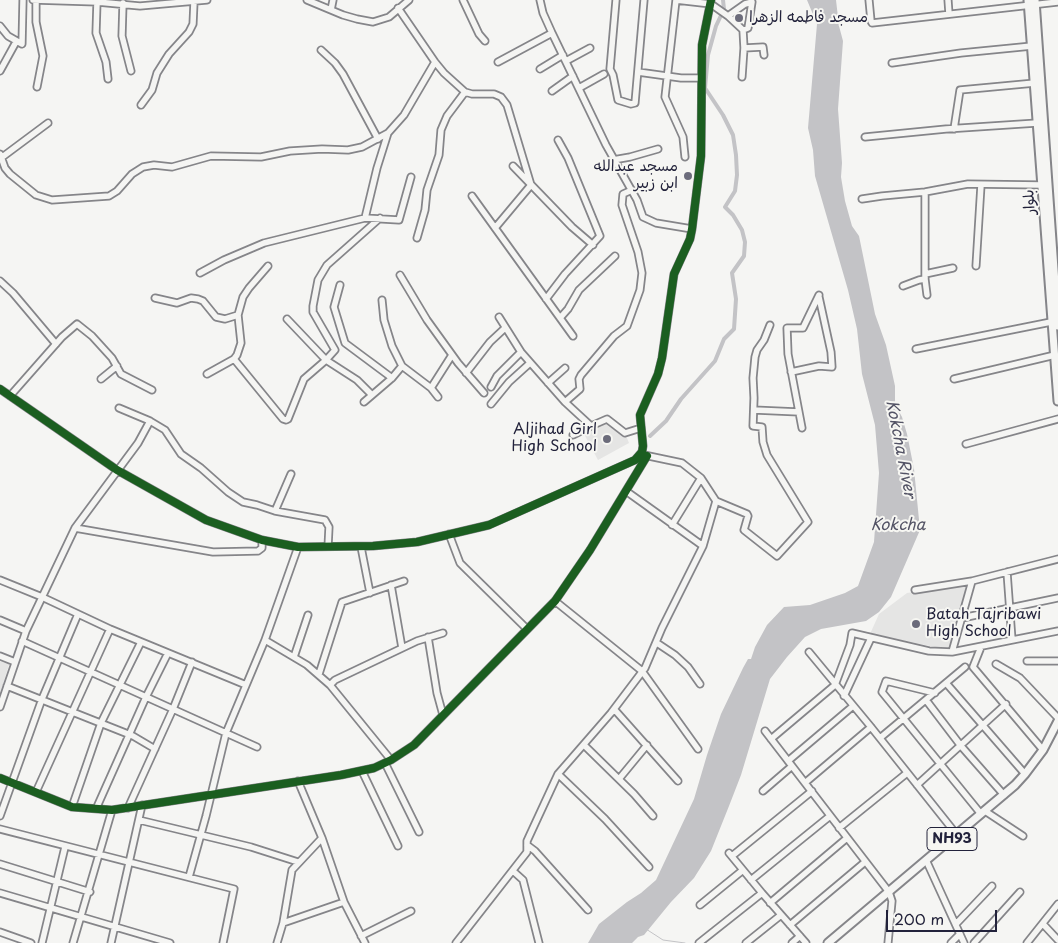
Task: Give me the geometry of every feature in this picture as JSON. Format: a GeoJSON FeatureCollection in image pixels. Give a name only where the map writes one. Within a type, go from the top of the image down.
{"type":"FeatureCollection","features":[{"type":"Feature","properties":{"kind":"main road","name":"بلوار"},"geometry":{"type":"LineString","coordinates":[[1032,3],[1032,46],[1037,123],[1057,322],[1055,355],[1058,401]]}},
{"type":"Feature","properties":{"kind":"main road","name":"بلوار"},"geometry":{"type":"LineString","coordinates":[[1032,3],[1047,226]]}},
{"type":"Feature","properties":{"kind":"main road","name":"NH93"},"geometry":{"type":"LineString","coordinates":[[828,943],[1004,795],[1025,774],[1043,750],[1057,723]]}},
{"type":"Feature","properties":{"kind":"street"},"geometry":{"type":"LineString","coordinates":[[0,26],[16,42],[23,43],[23,0]]}},
{"type":"Feature","properties":{"kind":"street"},"geometry":{"type":"LineString","coordinates":[[37,87],[43,56],[36,22],[35,0],[86,1],[140,6],[207,0]]}},
{"type":"Feature","properties":{"kind":"street"},"geometry":{"type":"LineString","coordinates":[[307,0],[357,20],[374,22],[390,17],[407,1]]}},
{"type":"Feature","properties":{"kind":"street"},"geometry":{"type":"LineString","coordinates":[[330,10],[333,0]]}},
{"type":"Feature","properties":{"kind":"street"},"geometry":{"type":"LineString","coordinates":[[463,0],[479,34],[485,41]]}},
{"type":"Feature","properties":{"kind":"street"},"geometry":{"type":"LineString","coordinates":[[540,0],[543,13],[552,33],[614,160],[632,190],[643,217],[692,229]]}},
{"type":"Feature","properties":{"kind":"street"},"geometry":{"type":"LineString","coordinates":[[616,0],[610,69],[618,100],[631,104],[635,103],[644,0]]}},
{"type":"Feature","properties":{"kind":"street"},"geometry":{"type":"LineString","coordinates":[[685,157],[683,137],[665,97],[676,0],[711,2],[743,30],[742,77]]}},
{"type":"Feature","properties":{"kind":"street"},"geometry":{"type":"LineString","coordinates":[[869,0],[872,23],[1032,3],[1058,2]]}},
{"type":"Feature","properties":{"kind":"street"},"geometry":{"type":"LineString","coordinates":[[948,0],[950,14]]}},
{"type":"Feature","properties":{"kind":"street"},"geometry":{"type":"LineString","coordinates":[[97,2],[96,33],[106,62],[108,78]]}},
{"type":"Feature","properties":{"kind":"street"},"geometry":{"type":"LineString","coordinates":[[141,105],[152,90],[157,73],[169,54],[189,32],[193,24],[194,2]]}},
{"type":"Feature","properties":{"kind":"street"},"geometry":{"type":"LineString","coordinates":[[0,388],[117,470],[206,520],[262,540],[298,547],[362,546],[417,542],[489,524],[635,460],[642,452],[643,446],[640,415],[658,374],[662,358],[674,274],[690,239],[692,229],[700,170],[702,44],[711,2]]}},
{"type":"Feature","properties":{"kind":"street"},"geometry":{"type":"LineString","coordinates":[[724,13],[752,2],[748,28],[743,30]]}},
{"type":"Feature","properties":{"kind":"street"},"geometry":{"type":"LineString","coordinates":[[123,4],[122,36],[131,71]]}},
{"type":"Feature","properties":{"kind":"street"},"geometry":{"type":"LineString","coordinates":[[398,8],[444,73],[466,92],[472,94],[494,94],[501,97],[507,105],[531,185]]}},
{"type":"Feature","properties":{"kind":"street"},"geometry":{"type":"LineString","coordinates":[[498,62],[552,33]]}},
{"type":"Feature","properties":{"kind":"street"},"geometry":{"type":"LineString","coordinates":[[0,70],[16,42]]}},
{"type":"Feature","properties":{"kind":"street"},"geometry":{"type":"LineString","coordinates":[[892,63],[970,52],[1032,46]]}},
{"type":"Feature","properties":{"kind":"street"},"geometry":{"type":"LineString","coordinates":[[744,48],[763,47],[764,55]]}},
{"type":"Feature","properties":{"kind":"street"},"geometry":{"type":"LineString","coordinates":[[566,61],[590,48]]}},
{"type":"Feature","properties":{"kind":"street"},"geometry":{"type":"LineString","coordinates":[[321,50],[335,63],[343,74],[378,139]]}},
{"type":"Feature","properties":{"kind":"street"},"geometry":{"type":"LineString","coordinates":[[540,69],[563,55]]}},
{"type":"Feature","properties":{"kind":"street"},"geometry":{"type":"LineString","coordinates":[[48,123],[1,156],[5,168],[10,174],[36,195],[52,200],[109,196],[117,191],[132,174],[143,167],[154,165],[172,167],[211,156],[261,157],[290,151],[348,150],[362,147],[388,133],[404,115],[435,62]]}},
{"type":"Feature","properties":{"kind":"street"},"geometry":{"type":"LineString","coordinates":[[638,72],[666,77],[701,78]]}},
{"type":"Feature","properties":{"kind":"street"},"geometry":{"type":"LineString","coordinates":[[579,88],[604,74]]}},
{"type":"Feature","properties":{"kind":"street"},"geometry":{"type":"LineString","coordinates":[[552,91],[573,76]]}},
{"type":"Feature","properties":{"kind":"street"},"geometry":{"type":"LineString","coordinates":[[954,128],[960,90],[1035,83]]}},
{"type":"Feature","properties":{"kind":"street"},"geometry":{"type":"LineString","coordinates":[[417,238],[425,210],[427,190],[439,155],[441,130],[447,116],[466,92]]}},
{"type":"Feature","properties":{"kind":"street"},"geometry":{"type":"LineString","coordinates":[[865,137],[954,128],[1037,123]]}},
{"type":"Feature","properties":{"kind":"street"},"geometry":{"type":"LineString","coordinates":[[365,218],[388,133]]}},
{"type":"Feature","properties":{"kind":"street"},"geometry":{"type":"LineString","coordinates":[[546,299],[565,274],[599,239],[599,234],[568,158],[558,140]]}},
{"type":"Feature","properties":{"kind":"street"},"geometry":{"type":"LineString","coordinates":[[614,160],[658,149]]}},
{"type":"Feature","properties":{"kind":"street"},"geometry":{"type":"LineString","coordinates":[[513,166],[572,228],[593,245]]}},
{"type":"Feature","properties":{"kind":"street"},"geometry":{"type":"LineString","coordinates":[[200,273],[224,260],[264,243],[365,218],[399,220],[411,177]]}},
{"type":"Feature","properties":{"kind":"street"},"geometry":{"type":"LineString","coordinates":[[862,199],[925,192],[968,184],[1042,185]]}},
{"type":"Feature","properties":{"kind":"street"},"geometry":{"type":"LineString","coordinates":[[495,228],[531,185]]}},
{"type":"Feature","properties":{"kind":"street"},"geometry":{"type":"LineString","coordinates":[[976,266],[981,185]]}},
{"type":"Feature","properties":{"kind":"street"},"geometry":{"type":"LineString","coordinates":[[565,402],[580,389],[579,379],[582,375],[614,336],[627,326],[640,290],[642,273],[638,252],[622,205],[623,194],[632,190]]}},
{"type":"Feature","properties":{"kind":"street"},"geometry":{"type":"LineString","coordinates":[[925,192],[925,277],[927,295]]}},
{"type":"Feature","properties":{"kind":"street"},"geometry":{"type":"LineString","coordinates":[[472,196],[573,336]]}},
{"type":"Feature","properties":{"kind":"street"},"geometry":{"type":"LineString","coordinates":[[234,359],[286,420],[293,408],[304,379],[334,352],[334,348],[314,312],[313,306],[318,280],[326,265],[380,218]]}},
{"type":"Feature","properties":{"kind":"street"},"geometry":{"type":"LineString","coordinates":[[560,318],[568,309],[579,290],[615,256]]}},
{"type":"Feature","properties":{"kind":"street"},"geometry":{"type":"LineString","coordinates":[[207,374],[234,359],[241,344],[238,315],[243,297],[268,266]]}},
{"type":"Feature","properties":{"kind":"street"},"geometry":{"type":"LineString","coordinates":[[903,286],[953,268]]}},
{"type":"Feature","properties":{"kind":"street"},"geometry":{"type":"LineString","coordinates":[[400,275],[427,320],[452,355],[484,393]]}},
{"type":"Feature","properties":{"kind":"street"},"geometry":{"type":"LineString","coordinates":[[0,281],[13,293],[56,344]]}},
{"type":"Feature","properties":{"kind":"street"},"geometry":{"type":"LineString","coordinates":[[340,285],[334,308],[345,343],[392,378]]}},
{"type":"Feature","properties":{"kind":"street"},"geometry":{"type":"LineString","coordinates":[[792,372],[819,366],[832,367],[831,352],[819,295],[803,328],[787,328],[788,354],[802,428]]}},
{"type":"Feature","properties":{"kind":"street"},"geometry":{"type":"LineString","coordinates":[[155,298],[176,303],[190,298],[198,299],[216,317],[225,320],[238,315]]}},
{"type":"Feature","properties":{"kind":"street"},"geometry":{"type":"LineString","coordinates":[[382,300],[384,320],[392,346],[402,366],[431,388],[438,397]]}},
{"type":"Feature","properties":{"kind":"street"},"geometry":{"type":"LineString","coordinates":[[499,317],[521,352],[565,402],[591,426]]}},
{"type":"Feature","properties":{"kind":"street"},"geometry":{"type":"LineString","coordinates":[[287,319],[326,360],[357,380],[372,395]]}},
{"type":"Feature","properties":{"kind":"street"},"geometry":{"type":"LineString","coordinates":[[916,348],[1057,322]]}},
{"type":"Feature","properties":{"kind":"street"},"geometry":{"type":"LineString","coordinates":[[10,396],[74,325],[80,324],[122,374],[152,390]]}},
{"type":"Feature","properties":{"kind":"street"},"geometry":{"type":"LineString","coordinates":[[640,454],[682,463],[701,478],[716,501],[748,515],[744,530],[777,556],[808,522],[767,455],[763,442],[762,427],[753,426],[753,378],[757,350],[764,340],[770,324]]}},
{"type":"Feature","properties":{"kind":"street"},"geometry":{"type":"LineString","coordinates":[[466,372],[490,342],[505,328]]}},
{"type":"Feature","properties":{"kind":"street"},"geometry":{"type":"LineString","coordinates":[[491,387],[497,376],[521,352]]}},
{"type":"Feature","properties":{"kind":"street"},"geometry":{"type":"LineString","coordinates":[[431,388],[452,355]]}},
{"type":"Feature","properties":{"kind":"street"},"geometry":{"type":"LineString","coordinates":[[954,379],[1055,355]]}},
{"type":"Feature","properties":{"kind":"street"},"geometry":{"type":"LineString","coordinates":[[492,404],[509,382],[530,362]]}},
{"type":"Feature","properties":{"kind":"street"},"geometry":{"type":"LineString","coordinates":[[101,379],[117,366]]}},
{"type":"Feature","properties":{"kind":"street"},"geometry":{"type":"LineString","coordinates":[[364,402],[392,378],[402,366]]}},
{"type":"Feature","properties":{"kind":"street"},"geometry":{"type":"LineString","coordinates":[[548,383],[565,368]]}},
{"type":"Feature","properties":{"kind":"street"},"geometry":{"type":"LineString","coordinates":[[119,408],[150,421],[165,430],[181,454],[202,468],[228,492],[243,502],[257,504],[275,511],[325,520],[329,527],[328,547]]}},
{"type":"Feature","properties":{"kind":"street"},"geometry":{"type":"LineString","coordinates":[[754,410],[798,412]]}},
{"type":"Feature","properties":{"kind":"street"},"geometry":{"type":"LineString","coordinates":[[573,434],[607,419],[626,433],[641,428]]}},
{"type":"Feature","properties":{"kind":"street"},"geometry":{"type":"LineString","coordinates":[[966,444],[1058,419]]}},
{"type":"Feature","properties":{"kind":"street"},"geometry":{"type":"LineString","coordinates":[[0,707],[26,631],[75,528],[138,443],[150,421]]}},
{"type":"Feature","properties":{"kind":"street"},"geometry":{"type":"LineString","coordinates":[[0,778],[72,806],[112,810],[374,768],[414,745],[555,601],[590,550],[647,456]]}},
{"type":"Feature","properties":{"kind":"street"},"geometry":{"type":"LineString","coordinates":[[275,511],[291,474]]}},
{"type":"Feature","properties":{"kind":"street"},"geometry":{"type":"LineString","coordinates":[[672,525],[701,478]]}},
{"type":"Feature","properties":{"kind":"street"},"geometry":{"type":"LineString","coordinates":[[626,491],[703,546]]}},
{"type":"Feature","properties":{"kind":"street"},"geometry":{"type":"LineString","coordinates":[[456,943],[528,852],[526,841],[558,774],[614,709],[646,668],[662,628],[703,546],[716,501]]}},
{"type":"Feature","properties":{"kind":"street"},"geometry":{"type":"LineString","coordinates":[[75,528],[213,552],[258,551],[262,548],[262,540]]}},
{"type":"Feature","properties":{"kind":"street"},"geometry":{"type":"LineString","coordinates":[[448,534],[460,563],[527,629]]}},
{"type":"Feature","properties":{"kind":"street"},"geometry":{"type":"LineString","coordinates":[[362,546],[370,593]]}},
{"type":"Feature","properties":{"kind":"street"},"geometry":{"type":"LineString","coordinates":[[189,877],[226,733],[266,640],[298,547]]}},
{"type":"Feature","properties":{"kind":"street"},"geometry":{"type":"LineString","coordinates":[[915,590],[972,581],[1058,559]]}},
{"type":"Feature","properties":{"kind":"street"},"geometry":{"type":"LineString","coordinates":[[1007,572],[1008,609],[1012,640]]}},
{"type":"Feature","properties":{"kind":"street"},"geometry":{"type":"LineString","coordinates":[[0,580],[42,597],[110,629],[246,685]]}},
{"type":"Feature","properties":{"kind":"street"},"geometry":{"type":"LineString","coordinates":[[319,674],[342,602],[404,581]]}},
{"type":"Feature","properties":{"kind":"street"},"geometry":{"type":"LineString","coordinates":[[952,652],[972,581]]}},
{"type":"Feature","properties":{"kind":"street"},"geometry":{"type":"LineString","coordinates":[[391,585],[402,648]]}},
{"type":"Feature","properties":{"kind":"street"},"geometry":{"type":"LineString","coordinates":[[962,618],[1058,598]]}},
{"type":"Feature","properties":{"kind":"street"},"geometry":{"type":"LineString","coordinates":[[555,601],[642,671],[698,749]]}},
{"type":"Feature","properties":{"kind":"street"},"geometry":{"type":"LineString","coordinates":[[0,816],[42,699],[78,614]]}},
{"type":"Feature","properties":{"kind":"street"},"geometry":{"type":"LineString","coordinates":[[294,657],[308,615]]}},
{"type":"Feature","properties":{"kind":"street"},"geometry":{"type":"LineString","coordinates":[[0,620],[26,631]]}},
{"type":"Feature","properties":{"kind":"street"},"geometry":{"type":"LineString","coordinates":[[36,792],[110,629]]}},
{"type":"Feature","properties":{"kind":"street"},"geometry":{"type":"LineString","coordinates":[[771,739],[836,685],[850,645],[852,633],[929,650],[952,652],[1058,631]]}},
{"type":"Feature","properties":{"kind":"street"},"geometry":{"type":"LineString","coordinates":[[330,684],[402,648],[443,633]]}},
{"type":"Feature","properties":{"kind":"street"},"geometry":{"type":"LineString","coordinates":[[428,638],[437,693],[443,715]]}},
{"type":"Feature","properties":{"kind":"street"},"geometry":{"type":"LineString","coordinates":[[844,696],[871,638]]}},
{"type":"Feature","properties":{"kind":"street"},"geometry":{"type":"LineString","coordinates":[[266,640],[319,674],[330,684],[388,761],[420,832]]}},
{"type":"Feature","properties":{"kind":"street"},"geometry":{"type":"LineString","coordinates":[[22,641],[257,747]]}},
{"type":"Feature","properties":{"kind":"street"},"geometry":{"type":"LineString","coordinates":[[72,806],[101,723],[141,642]]}},
{"type":"Feature","properties":{"kind":"street"},"geometry":{"type":"LineString","coordinates":[[657,643],[675,655],[688,667],[700,684]]}},
{"type":"Feature","properties":{"kind":"street"},"geometry":{"type":"LineString","coordinates":[[981,647],[973,667],[1043,750]]}},
{"type":"Feature","properties":{"kind":"street"},"geometry":{"type":"LineString","coordinates":[[809,652],[957,835]]}},
{"type":"Feature","properties":{"kind":"street"},"geometry":{"type":"LineString","coordinates":[[96,809],[146,697],[168,653]]}},
{"type":"Feature","properties":{"kind":"street"},"geometry":{"type":"LineString","coordinates":[[0,656],[15,662]]}},
{"type":"Feature","properties":{"kind":"street"},"geometry":{"type":"LineString","coordinates":[[1027,661],[1058,661]]}},
{"type":"Feature","properties":{"kind":"street"},"geometry":{"type":"LineString","coordinates":[[128,808],[192,662]]}},
{"type":"Feature","properties":{"kind":"street"},"geometry":{"type":"LineString","coordinates":[[996,664],[1020,678],[1057,723]]}},
{"type":"Feature","properties":{"kind":"street"},"geometry":{"type":"LineString","coordinates":[[880,738],[965,667]]}},
{"type":"Feature","properties":{"kind":"street"},"geometry":{"type":"LineString","coordinates":[[935,693],[886,681],[882,692],[940,765],[983,812],[1023,836]]}},
{"type":"Feature","properties":{"kind":"street"},"geometry":{"type":"LineString","coordinates":[[946,683],[1025,774]]}},
{"type":"Feature","properties":{"kind":"street"},"geometry":{"type":"LineString","coordinates":[[6,686],[129,734],[155,749]]}},
{"type":"Feature","properties":{"kind":"street"},"geometry":{"type":"LineString","coordinates":[[926,700],[1004,795]]}},
{"type":"Feature","properties":{"kind":"street"},"geometry":{"type":"LineString","coordinates":[[917,785],[1006,704]]}},
{"type":"Feature","properties":{"kind":"street"},"geometry":{"type":"LineString","coordinates":[[763,791],[790,763],[853,706]]}},
{"type":"Feature","properties":{"kind":"street"},"geometry":{"type":"LineString","coordinates":[[614,709],[678,781]]}},
{"type":"Feature","properties":{"kind":"street"},"geometry":{"type":"LineString","coordinates":[[806,782],[871,727]]}},
{"type":"Feature","properties":{"kind":"street"},"geometry":{"type":"LineString","coordinates":[[765,731],[889,892],[892,901],[888,943]]}},
{"type":"Feature","properties":{"kind":"street"},"geometry":{"type":"LineString","coordinates":[[584,745],[653,816]]}},
{"type":"Feature","properties":{"kind":"street"},"geometry":{"type":"LineString","coordinates":[[619,779],[647,745]]}},
{"type":"Feature","properties":{"kind":"street"},"geometry":{"type":"LineString","coordinates":[[362,771],[398,846]]}},
{"type":"Feature","properties":{"kind":"street"},"geometry":{"type":"LineString","coordinates":[[839,828],[907,772]]}},
{"type":"Feature","properties":{"kind":"street"},"geometry":{"type":"LineString","coordinates":[[558,774],[606,819],[649,866]]}},
{"type":"Feature","properties":{"kind":"street"},"geometry":{"type":"LineString","coordinates":[[298,781],[322,838],[344,902],[365,943]]}},
{"type":"Feature","properties":{"kind":"street"},"geometry":{"type":"LineString","coordinates":[[806,943],[730,855],[812,791]]}},
{"type":"Feature","properties":{"kind":"street"},"geometry":{"type":"LineString","coordinates":[[112,943],[142,805]]}},
{"type":"Feature","properties":{"kind":"street"},"geometry":{"type":"LineString","coordinates":[[73,943],[80,917],[90,892],[112,810]]}},
{"type":"Feature","properties":{"kind":"street"},"geometry":{"type":"LineString","coordinates":[[751,880],[830,816]]}},
{"type":"Feature","properties":{"kind":"street"},"geometry":{"type":"LineString","coordinates":[[139,820],[250,847],[298,862]]}},
{"type":"Feature","properties":{"kind":"street"},"geometry":{"type":"LineString","coordinates":[[0,829],[234,890],[223,943]]}},
{"type":"Feature","properties":{"kind":"street"},"geometry":{"type":"LineString","coordinates":[[277,943],[283,923],[292,870],[322,838]]}},
{"type":"Feature","properties":{"kind":"street"},"geometry":{"type":"LineString","coordinates":[[770,902],[847,838]]}},
{"type":"Feature","properties":{"kind":"street"},"geometry":{"type":"LineString","coordinates":[[527,845],[588,910]]}},
{"type":"Feature","properties":{"kind":"street"},"geometry":{"type":"LineString","coordinates":[[42,943],[66,847]]}},
{"type":"Feature","properties":{"kind":"street"},"geometry":{"type":"LineString","coordinates":[[926,860],[964,943]]}},
{"type":"Feature","properties":{"kind":"street"},"geometry":{"type":"LineString","coordinates":[[790,925],[865,862]]}},
{"type":"Feature","properties":{"kind":"street"},"geometry":{"type":"LineString","coordinates":[[0,864],[90,892]]}},
{"type":"Feature","properties":{"kind":"street"},"geometry":{"type":"LineString","coordinates":[[700,905],[743,870]]}},
{"type":"Feature","properties":{"kind":"street"},"geometry":{"type":"LineString","coordinates":[[513,871],[523,880],[539,943]]}},
{"type":"Feature","properties":{"kind":"street"},"geometry":{"type":"LineString","coordinates":[[956,924],[992,886]]}},
{"type":"Feature","properties":{"kind":"street"},"geometry":{"type":"LineString","coordinates":[[974,943],[1020,892]]}},
{"type":"Feature","properties":{"kind":"street"},"geometry":{"type":"LineString","coordinates":[[0,893],[170,943]]}},
{"type":"Feature","properties":{"kind":"street"},"geometry":{"type":"LineString","coordinates":[[699,943],[762,893]]}},
{"type":"Feature","properties":{"kind":"street"},"geometry":{"type":"LineString","coordinates":[[283,923],[344,902]]}},
{"type":"Feature","properties":{"kind":"street"},"geometry":{"type":"LineString","coordinates":[[1028,943],[1058,904]]}},
{"type":"Feature","properties":{"kind":"street"},"geometry":{"type":"LineString","coordinates":[[361,936],[411,911]]}},
{"type":"Feature","properties":{"kind":"street"},"geometry":{"type":"LineString","coordinates":[[746,943],[781,915]]}},
{"type":"Feature","properties":{"kind":"street"},"geometry":{"type":"LineString","coordinates":[[1043,924],[1058,940]]}},
{"type":"Feature","properties":{"kind":"street"},"geometry":{"type":"LineString","coordinates":[[0,932],[31,943]]}},
{"type":"Feature","properties":{"kind":"street"},"geometry":{"type":"LineString","coordinates":[[951,943],[960,934]]}},
{"type":"Feature","properties":{"kind":"street"},"geometry":{"type":"LineString","coordinates":[[792,943],[800,936]]}},
{"type":"Feature","properties":{"kind":"shaded area","name":"Aljihad Girl High School"},"geometry":{"type":"Polygon","coordinates":[[[610,421],[625,433],[629,443],[598,460],[584,434],[610,421]]]}},
{"type":"Feature","properties":{"kind":"shaded area","name":"Batah Tajribawi High School"},"geometry":{"type":"Polygon","coordinates":[[[970,583],[950,650],[870,634],[879,614],[907,593],[970,583]]]}},
{"type":"Feature","properties":{"kind":"shaded area"},"geometry":{"type":"Polygon","coordinates":[[[0,659],[10,662],[0,693],[0,659]]]}},
{"type":"Feature","properties":{"kind":"water","name":"Kokcha"},"geometry":{"type":"Polygon","coordinates":[[[807,0],[836,0],[843,41],[838,109],[842,163],[841,177],[852,226],[859,236],[875,314],[886,345],[895,386],[895,404],[902,417],[907,434],[914,469],[920,530],[891,597],[879,612],[866,621],[821,629],[805,637],[770,679],[741,775],[711,851],[694,878],[644,935],[638,937],[632,943],[588,943],[599,924],[656,880],[694,799],[721,714],[743,668],[748,659],[751,659],[767,625],[784,607],[810,605],[845,593],[858,586],[874,542],[879,473],[875,425],[862,374],[857,329],[848,290],[815,176],[813,150],[808,128],[817,24],[807,0]]]}},
{"type":"Feature","properties":{"kind":"waterway"},"geometry":{"type":"LineString","coordinates":[[650,436],[666,421],[681,399],[715,361],[724,339],[734,329],[736,299],[732,273],[744,256],[745,242],[742,230],[733,215],[725,207],[735,191],[737,175],[736,155],[733,135],[723,115],[705,88],[708,55],[716,26],[724,9],[723,0]]}},
{"type":"Feature","properties":{"kind":"waterway"},"geometry":{"type":"LineString","coordinates":[[646,929],[663,940],[685,943]]}},
{"type":"Feature","properties":{"kind":"cycle path"},"geometry":{"type":"LineString","coordinates":[[0,389],[117,470],[206,520],[262,540],[298,547],[373,546],[417,542],[489,525],[635,460],[642,452],[643,446],[640,415],[658,374],[662,358],[674,274],[690,239],[692,229],[701,156],[702,45],[711,0]]}},
{"type":"Feature","properties":{"kind":"cycle path"},"geometry":{"type":"LineString","coordinates":[[0,778],[72,807],[112,810],[341,775],[374,768],[391,760],[414,745],[555,601],[590,550],[647,456]]}},
{"type":"Feature","properties":{"kind":"place","name":"مسجد فاطمه الزهرا"},"geometry":{"type":"Point","coordinates":[739,18]}},
{"type":"Feature","properties":{"kind":"place","name":"مسجد عبدالله ابن زبیر"},"geometry":{"type":"Point","coordinates":[688,176]}},
{"type":"Feature","properties":{"kind":"place","name":"Aljihad Girl High School"},"geometry":{"type":"Point","coordinates":[607,439]}},
{"type":"Feature","properties":{"kind":"place","name":"Batah Tajribawi High School"},"geometry":{"type":"Point","coordinates":[916,624]}},
{"type":"Feature","properties":{"kind":"water label","name":"Kokcha River"},"geometry":{"type":"Point","coordinates":[900,449]}}]}
